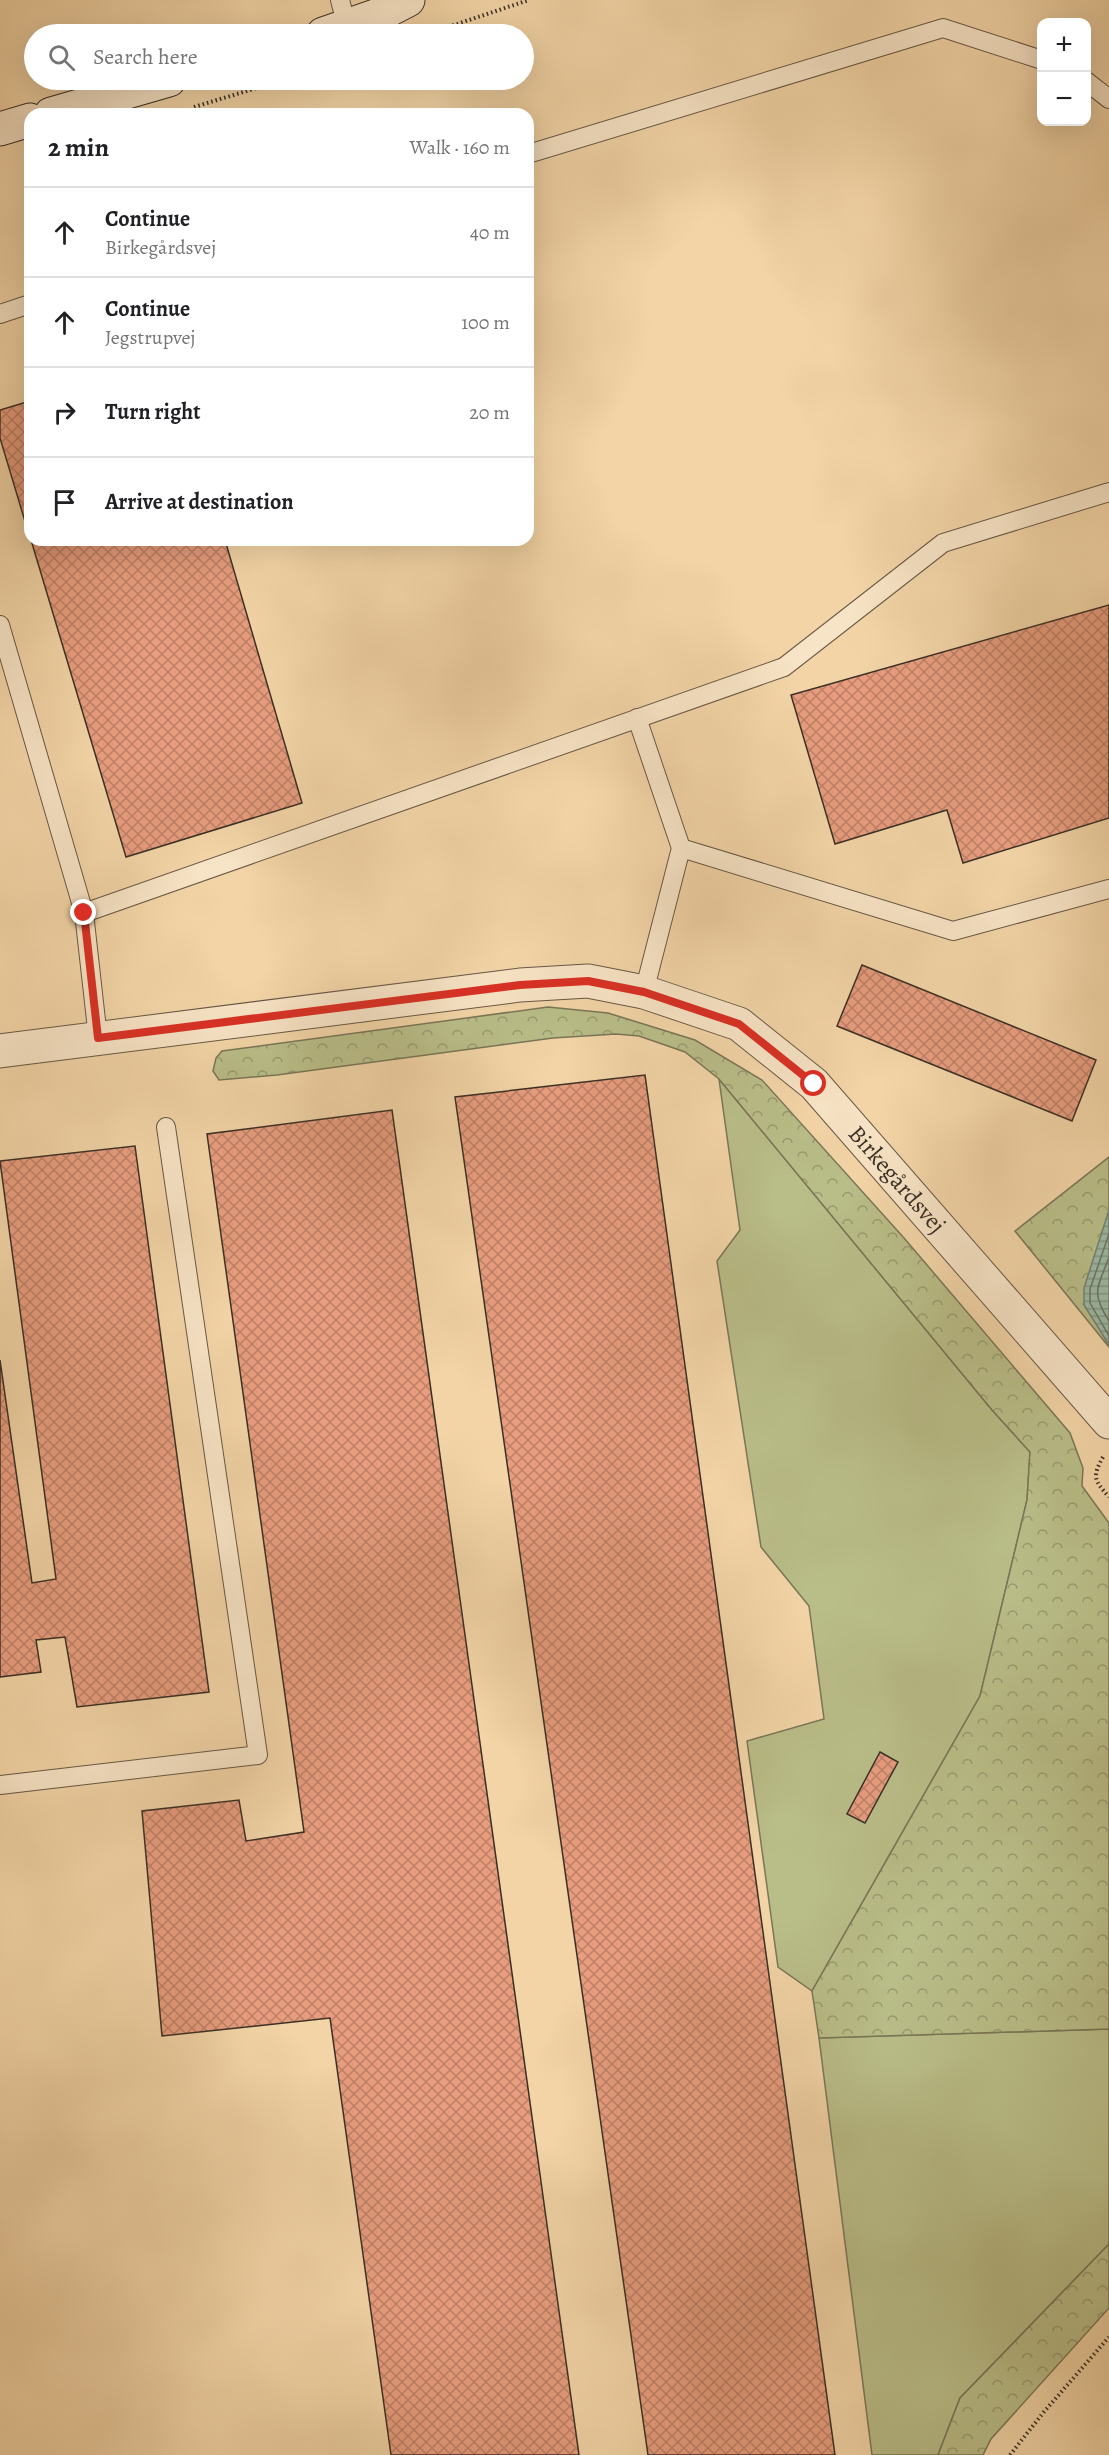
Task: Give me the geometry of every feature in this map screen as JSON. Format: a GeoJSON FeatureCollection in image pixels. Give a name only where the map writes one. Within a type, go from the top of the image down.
{"type":"FeatureCollection","features":[{"type":"Feature","properties":{"kind":"street"},"geometry":{"type":"LineString","coordinates":[[337,21],[426,0]]}},
{"type":"Feature","properties":{"kind":"street"},"geometry":{"type":"LineString","coordinates":[[72,108],[134,90]]}},
{"type":"Feature","properties":{"kind":"street"},"geometry":{"type":"LineString","coordinates":[[0,129],[24,122]]}},
{"type":"Feature","properties":{"kind":"street","name":"Birkegårdsvej"},"geometry":{"type":"LineString","coordinates":[[0,1051],[520,985],[588,981],[644,992],[739,1024],[814,1084],[1109,1422]]}},
{"type":"Feature","properties":{"kind":"lane"},"geometry":{"type":"LineString","coordinates":[[534,152],[943,28],[1037,59]]}},
{"type":"Feature","properties":{"kind":"lane"},"geometry":{"type":"LineString","coordinates":[[1091,85],[1109,99]]}},
{"type":"Feature","properties":{"kind":"lane"},"geometry":{"type":"LineString","coordinates":[[0,314],[24,306]]}},
{"type":"Feature","properties":{"kind":"lane"},"geometry":{"type":"LineString","coordinates":[[84,913],[784,667],[943,543],[1109,492]]}},
{"type":"Feature","properties":{"kind":"lane"},"geometry":{"type":"LineString","coordinates":[[0,625],[84,913],[98,1038]]}},
{"type":"Feature","properties":{"kind":"lane"},"geometry":{"type":"LineString","coordinates":[[637,718],[681,848],[644,992]]}},
{"type":"Feature","properties":{"kind":"lane"},"geometry":{"type":"LineString","coordinates":[[681,848],[953,931],[1109,889]]}},
{"type":"Feature","properties":{"kind":"lane"},"geometry":{"type":"LineString","coordinates":[[0,1785],[258,1755],[166,1127]]}},
{"type":"Feature","properties":{"kind":"path"},"geometry":{"type":"LineString","coordinates":[[457,24],[529,0]]}},
{"type":"Feature","properties":{"kind":"path"},"geometry":{"type":"LineString","coordinates":[[193,107],[250,90]]}},
{"type":"Feature","properties":{"kind":"path"},"geometry":{"type":"LineString","coordinates":[[1104,1454],[1095,1473],[1096,1483],[1109,1497]]}},
{"type":"Feature","properties":{"kind":"path"},"geometry":{"type":"LineString","coordinates":[[1010,2455],[1109,2337]]}},
{"type":"Feature","properties":{"kind":"green space"},"geometry":{"type":"Polygon","coordinates":[[[548,1007],[608,1013],[695,1040],[762,1080],[904,1238],[1070,1433],[1083,1468],[1082,1486],[1109,1523],[1109,2029],[819,2038],[812,1991],[980,1696],[1027,1500],[1030,1452],[992,1410],[719,1079],[685,1052],[639,1036],[616,1034],[553,1038],[277,1075],[219,1080],[213,1071],[216,1058],[222,1051],[548,1007]]]}},
{"type":"Feature","properties":{"kind":"green space"},"geometry":{"type":"Polygon","coordinates":[[[719,1079],[992,1410],[1030,1452],[1027,1500],[980,1696],[812,1991],[778,1967],[747,1741],[824,1719],[809,1606],[761,1547],[717,1261],[740,1230],[719,1079]]]}},
{"type":"Feature","properties":{"kind":"green space"},"geometry":{"type":"Polygon","coordinates":[[[1109,1157],[1109,1347],[1015,1231],[1109,1157]]]}},
{"type":"Feature","properties":{"kind":"green space"},"geometry":{"type":"Polygon","coordinates":[[[1109,2029],[1109,2244],[960,2398],[938,2455],[872,2455],[819,2038],[1109,2029]]]}},
{"type":"Feature","properties":{"kind":"green space"},"geometry":{"type":"Polygon","coordinates":[[[1109,2244],[1109,2308],[991,2439],[983,2455],[938,2455],[960,2398],[1109,2244]]]}},
{"type":"Feature","properties":{"kind":"water"},"geometry":{"type":"Polygon","coordinates":[[[1109,1210],[1109,1345],[1084,1305],[1084,1288],[1109,1210]]]}},
{"type":"Feature","properties":{"kind":"building"},"geometry":{"type":"Polygon","coordinates":[[[24,403],[24,518],[0,438],[0,410],[24,403]]]}},
{"type":"Feature","properties":{"kind":"building"},"geometry":{"type":"Polygon","coordinates":[[[33,546],[227,546],[302,803],[126,857],[33,546]]]}},
{"type":"Feature","properties":{"kind":"building"},"geometry":{"type":"Polygon","coordinates":[[[1109,605],[1109,818],[963,863],[947,810],[835,844],[791,695],[1109,605]]]}},
{"type":"Feature","properties":{"kind":"building"},"geometry":{"type":"Polygon","coordinates":[[[862,965],[1096,1060],[1072,1121],[837,1026],[862,965]]]}},
{"type":"Feature","properties":{"kind":"building"},"geometry":{"type":"Polygon","coordinates":[[[645,1075],[835,2455],[648,2455],[455,1097],[645,1075]]]}},
{"type":"Feature","properties":{"kind":"building"},"geometry":{"type":"Polygon","coordinates":[[[392,1110],[579,2455],[391,2455],[330,2018],[162,2036],[142,1811],[239,1800],[246,1841],[304,1832],[207,1134],[392,1110]]]}},
{"type":"Feature","properties":{"kind":"building"},"geometry":{"type":"Polygon","coordinates":[[[135,1146],[209,1692],[77,1707],[65,1637],[36,1640],[41,1672],[0,1677],[0,1360],[32,1583],[56,1579],[0,1161],[135,1146]]]}},
{"type":"Feature","properties":{"kind":"building"},"geometry":{"type":"Polygon","coordinates":[[[880,1752],[898,1762],[865,1823],[847,1814],[880,1752]]]}},
{"type":"Feature","properties":{"kind":"route"},"geometry":{"type":"LineString","coordinates":[[84,913],[98,1038],[520,985],[588,981],[644,992],[739,1024],[814,1084]]}}]}
